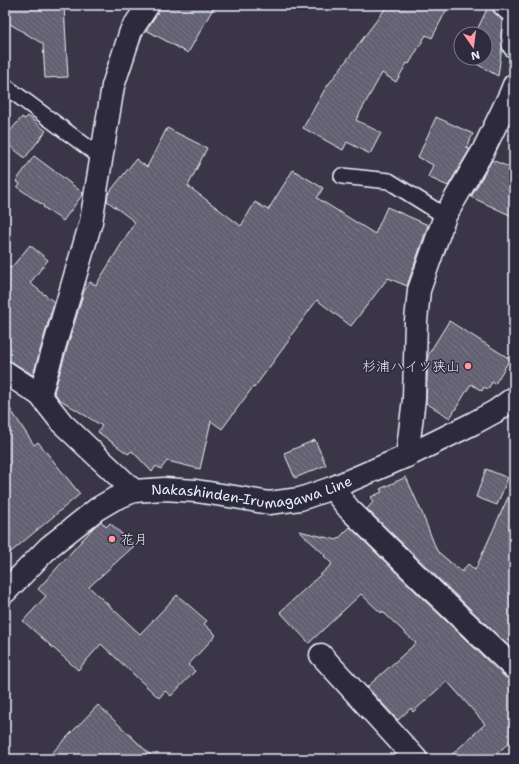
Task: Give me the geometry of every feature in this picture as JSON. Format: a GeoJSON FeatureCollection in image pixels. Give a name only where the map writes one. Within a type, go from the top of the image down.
{"type":"FeatureCollection","features":[{"type":"Feature","properties":{"kind":"street"},"geometry":{"type":"LineString","coordinates":[[40,395],[91,222],[113,86],[130,31],[148,5]]}},
{"type":"Feature","properties":{"kind":"street"},"geometry":{"type":"LineString","coordinates":[[504,5],[514,14]]}},
{"type":"Feature","properties":{"kind":"street"},"geometry":{"type":"LineString","coordinates":[[514,24],[514,46]]}},
{"type":"Feature","properties":{"kind":"street"},"geometry":{"type":"LineString","coordinates":[[407,456],[414,399],[416,321],[419,290],[445,216],[483,152],[514,85]]}},
{"type":"Feature","properties":{"kind":"street"},"geometry":{"type":"LineString","coordinates":[[5,372],[40,395],[62,423],[134,491]]}},
{"type":"Feature","properties":{"kind":"street","name":"Nakashinden-Irumagawa Line"},"geometry":{"type":"LineString","coordinates":[[7,586],[49,547],[97,508],[134,491],[164,489],[196,491],[270,503],[300,499],[332,488],[407,456],[490,414],[514,398]]}},
{"type":"Feature","properties":{"kind":"street"},"geometry":{"type":"LineString","coordinates":[[332,488],[372,531],[514,668]]}},
{"type":"Feature","properties":{"kind":"street"},"geometry":{"type":"LineString","coordinates":[[321,655],[416,759]]}},
{"type":"Feature","properties":{"kind":"lane"},"geometry":{"type":"LineString","coordinates":[[5,86],[102,158]]}},
{"type":"Feature","properties":{"kind":"lane"},"geometry":{"type":"LineString","coordinates":[[342,176],[389,181],[445,216]]}},
{"type":"Feature","properties":{"kind":"building"},"geometry":{"type":"Polygon","coordinates":[[[5,5],[64,5],[68,77],[45,78],[43,44],[5,21],[5,5]]]}},
{"type":"Feature","properties":{"kind":"building"},"geometry":{"type":"Polygon","coordinates":[[[160,5],[215,5],[188,53],[146,30],[158,12],[160,5]]]}},
{"type":"Feature","properties":{"kind":"building"},"geometry":{"type":"Polygon","coordinates":[[[388,5],[449,5],[432,38],[426,35],[409,64],[407,63],[396,82],[382,73],[356,120],[381,133],[370,154],[347,142],[343,150],[303,128],[325,89],[388,5]]]}},
{"type":"Feature","properties":{"kind":"building"},"geometry":{"type":"Polygon","coordinates":[[[489,5],[492,5],[492,9],[502,20],[502,47],[498,76],[480,66],[493,66],[493,26],[479,26],[489,5]]]}},
{"type":"Feature","properties":{"kind":"building"},"geometry":{"type":"Polygon","coordinates":[[[28,116],[46,131],[25,158],[6,143],[8,140],[5,137],[22,117],[25,119],[28,116]]]}},
{"type":"Feature","properties":{"kind":"building"},"geometry":{"type":"Polygon","coordinates":[[[436,117],[473,134],[466,148],[470,149],[448,186],[428,177],[433,165],[418,157],[436,117]]]}},
{"type":"Feature","properties":{"kind":"building"},"geometry":{"type":"Polygon","coordinates":[[[167,128],[207,148],[188,186],[241,226],[255,202],[268,210],[293,170],[323,188],[317,198],[375,234],[387,207],[428,225],[407,286],[388,278],[351,326],[317,300],[254,388],[253,387],[222,429],[211,421],[200,469],[167,461],[161,469],[156,466],[152,472],[132,451],[128,454],[98,432],[102,426],[59,399],[54,392],[84,291],[90,282],[96,285],[135,222],[107,201],[108,194],[136,159],[147,167],[167,128]]]}},
{"type":"Feature","properties":{"kind":"building"},"geometry":{"type":"Polygon","coordinates":[[[34,156],[83,193],[63,221],[17,187],[20,184],[16,181],[34,156]]]}},
{"type":"Feature","properties":{"kind":"building"},"geometry":{"type":"Polygon","coordinates":[[[492,160],[514,169],[514,217],[471,197],[492,160]]]}},
{"type":"Feature","properties":{"kind":"building"},"geometry":{"type":"Polygon","coordinates":[[[30,245],[48,260],[30,283],[54,302],[33,375],[12,362],[5,360],[5,263],[11,268],[30,245]]]}},
{"type":"Feature","properties":{"kind":"building","name":"杉浦ハイツ狭山"},"geometry":{"type":"Polygon","coordinates":[[[449,321],[510,359],[495,384],[492,382],[488,389],[484,387],[482,391],[471,384],[450,418],[426,403],[428,355],[449,321]]]}},
{"type":"Feature","properties":{"kind":"building"},"geometry":{"type":"Polygon","coordinates":[[[5,401],[34,445],[38,442],[80,494],[5,557],[5,401]]]}},
{"type":"Feature","properties":{"kind":"building"},"geometry":{"type":"Polygon","coordinates":[[[315,440],[326,465],[295,478],[284,453],[315,440]]]}},
{"type":"Feature","properties":{"kind":"building"},"geometry":{"type":"Polygon","coordinates":[[[486,469],[508,478],[497,505],[476,497],[486,469]]]}},
{"type":"Feature","properties":{"kind":"building"},"geometry":{"type":"Polygon","coordinates":[[[406,477],[437,551],[462,572],[468,564],[475,570],[514,484],[514,651],[367,509],[373,502],[371,497],[382,492],[380,489],[406,477]]]}},
{"type":"Feature","properties":{"kind":"building"},"geometry":{"type":"Polygon","coordinates":[[[101,521],[106,527],[110,523],[134,546],[89,587],[140,634],[177,595],[207,621],[204,624],[216,635],[188,665],[195,671],[171,696],[165,691],[159,698],[101,644],[78,670],[23,621],[46,596],[38,589],[101,521]]]}},
{"type":"Feature","properties":{"kind":"building"},"geometry":{"type":"Polygon","coordinates":[[[350,527],[505,677],[514,680],[514,738],[491,759],[447,759],[485,724],[447,681],[413,712],[411,708],[398,720],[367,687],[416,643],[382,611],[381,613],[361,594],[309,643],[280,612],[332,564],[324,556],[325,555],[299,531],[337,540],[350,527]]]}},
{"type":"Feature","properties":{"kind":"building"},"geometry":{"type":"Polygon","coordinates":[[[98,705],[155,759],[46,759],[98,705]]]}},
{"type":"Feature","properties":{"kind":"place","name":"杉浦ハイツ狭山"},"geometry":{"type":"Point","coordinates":[468,366]}},
{"type":"Feature","properties":{"kind":"place","name":"花月"},"geometry":{"type":"Point","coordinates":[112,539]}}]}
